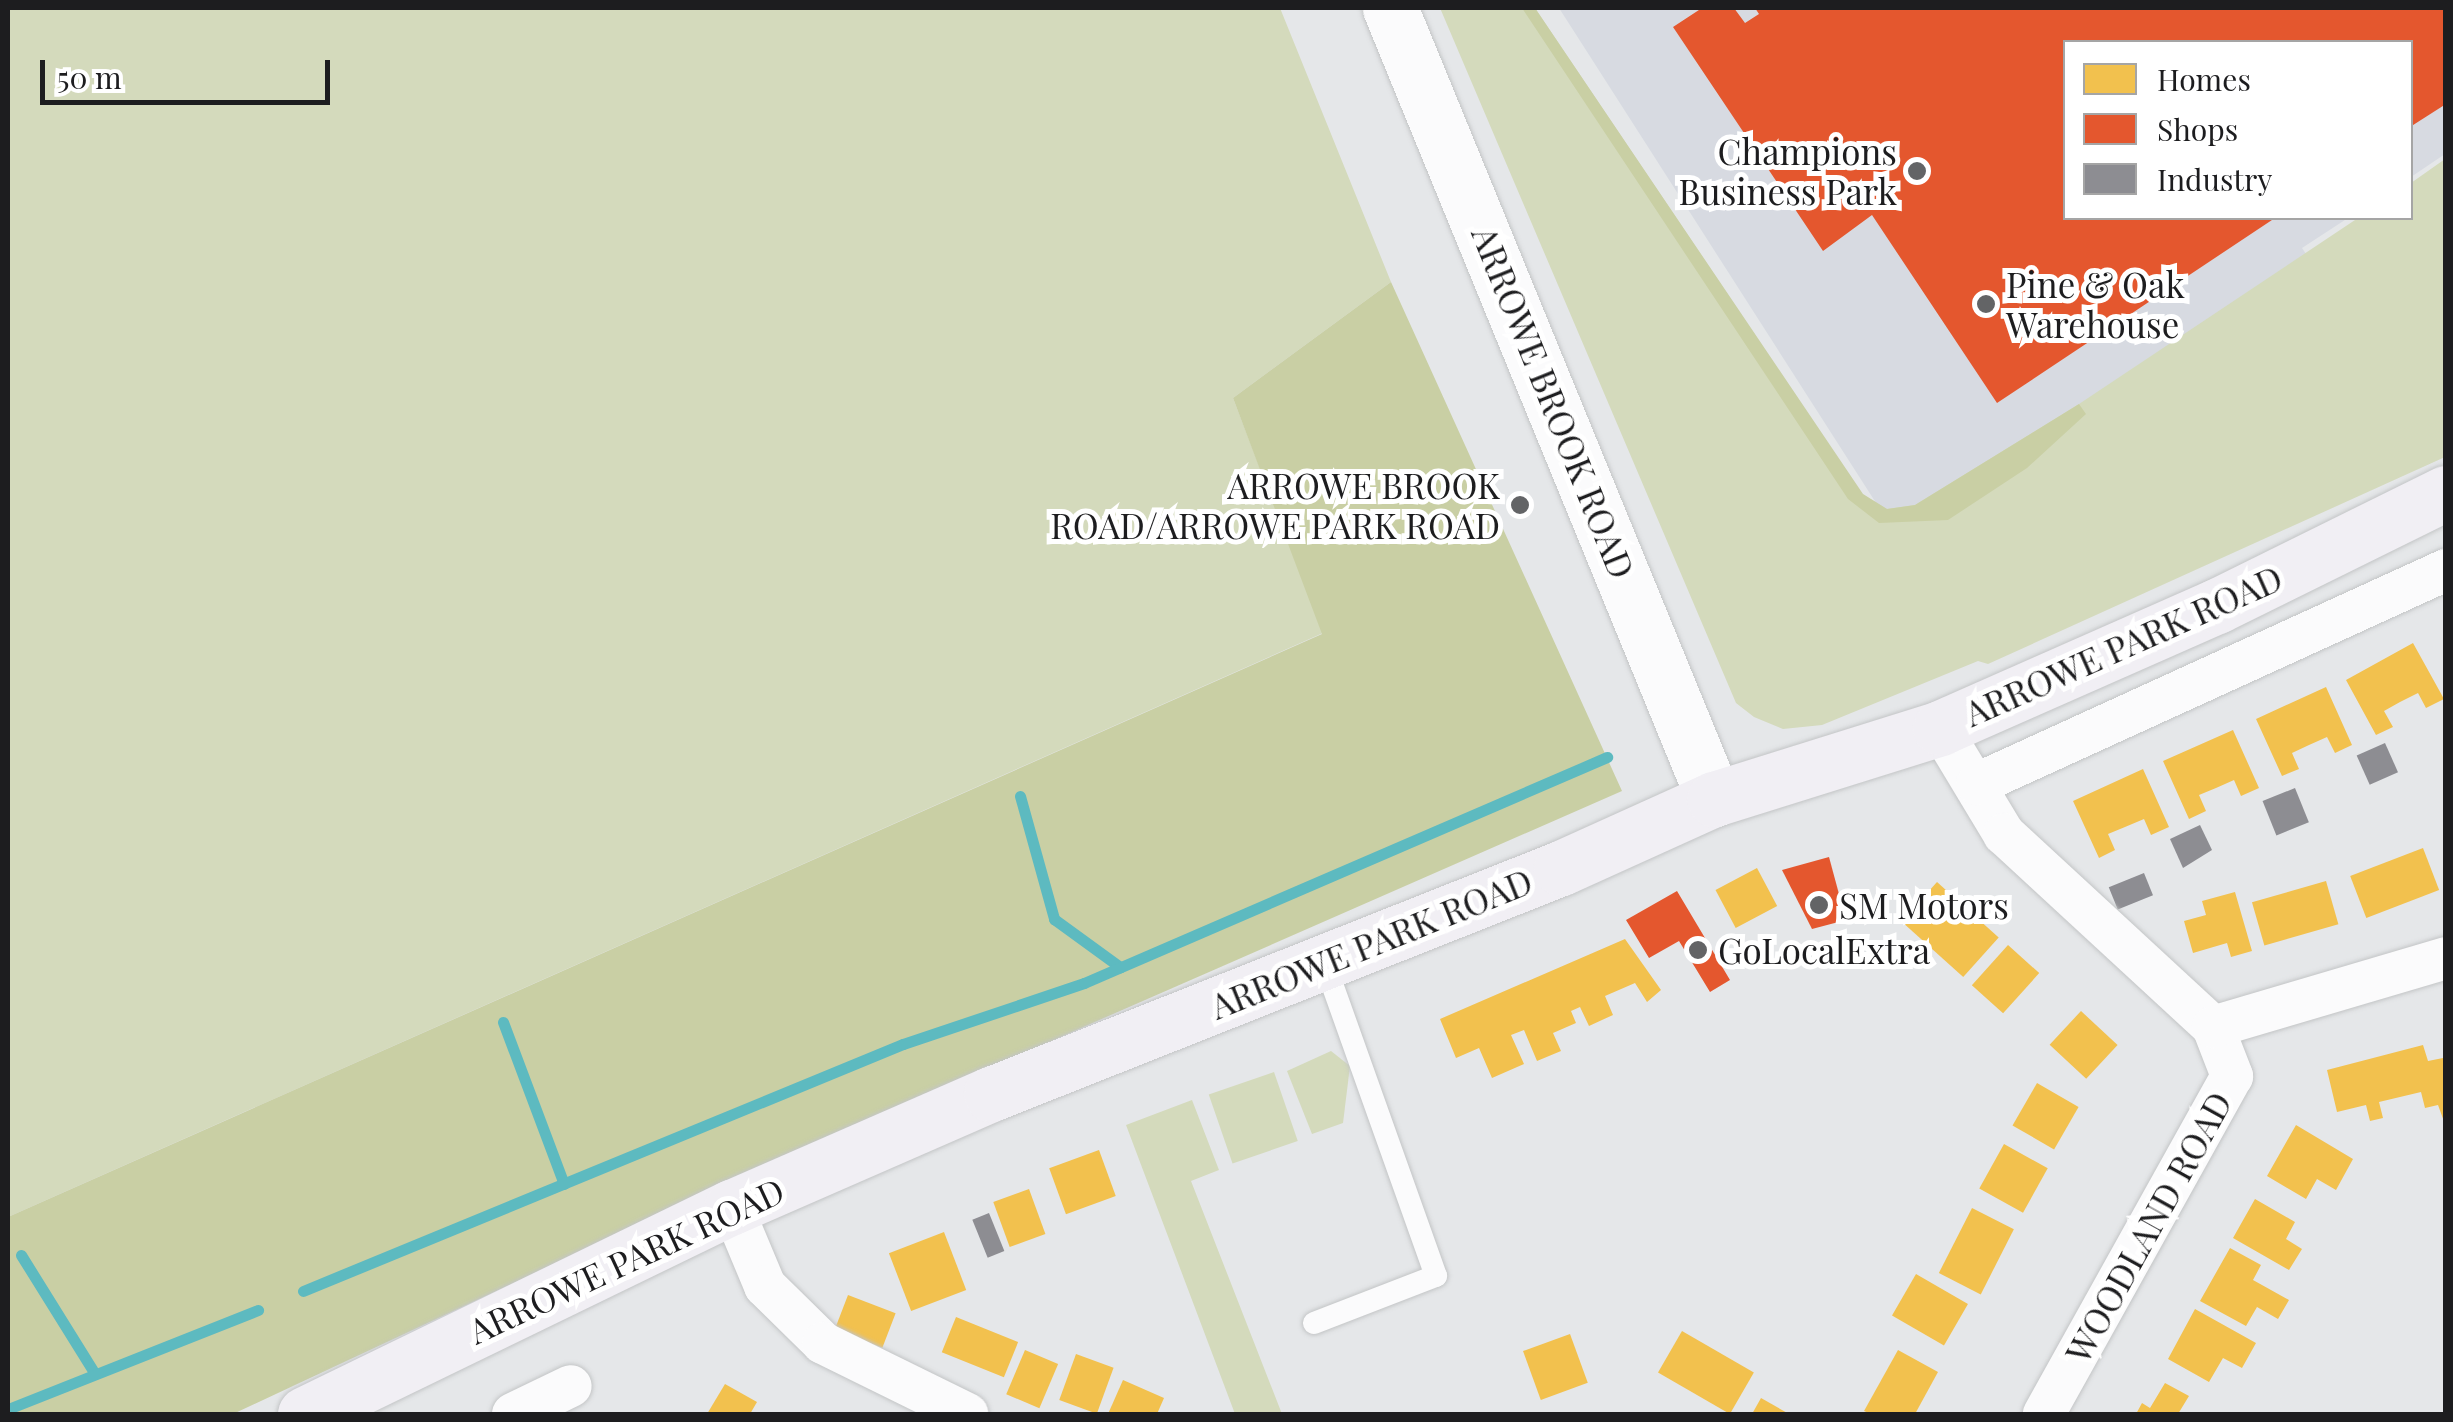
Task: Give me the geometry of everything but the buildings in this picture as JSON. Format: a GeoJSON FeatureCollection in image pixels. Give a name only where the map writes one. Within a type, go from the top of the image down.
{"type":"FeatureCollection","features":[{"type":"Feature","properties":{"kind":"main road","name":"ARROWE PARK ROAD"},"geometry":{"type":"LineString","coordinates":[[305,1414],[732,1207],[1561,868],[1714,799],[1940,728],[2217,606],[2446,493]]}},
{"type":"Feature","properties":{"kind":"street","name":"ARROWE BROOK ROAD"},"geometry":{"type":"LineString","coordinates":[[1390,8],[1714,799]]}},
{"type":"Feature","properties":{"kind":"street"},"geometry":{"type":"LineString","coordinates":[[1976,784],[2446,570]]}},
{"type":"Feature","properties":{"kind":"street","name":"WOODLAND ROAD"},"geometry":{"type":"LineString","coordinates":[[1940,728],[2004,834],[2214,1027],[2232,1076],[2044,1414]]}},
{"type":"Feature","properties":{"kind":"street"},"geometry":{"type":"LineString","coordinates":[[2214,1027],[2446,958]]}},
{"type":"Feature","properties":{"kind":"street"},"geometry":{"type":"LineString","coordinates":[[732,1207],[765,1286],[823,1343],[966,1414]]}},
{"type":"Feature","properties":{"kind":"street"},"geometry":{"type":"LineString","coordinates":[[512,1414],[571,1386]]}},
{"type":"Feature","properties":{"kind":"lane"},"geometry":{"type":"LineString","coordinates":[[1314,1323],[1436,1276],[1324,962]]}},
{"type":"Feature","properties":{"kind":"shaded area"},"geometry":{"type":"Polygon","coordinates":[[[1559,8],[2445,8],[2445,154],[2413,176],[2413,40],[2063,40],[2063,220],[2345,220],[2302,248],[2340,305],[1894,531],[1559,8]]]}},
{"type":"Feature","properties":{"kind":"green space"},"geometry":{"type":"Polygon","coordinates":[[[8,8],[1280,8],[1391,282],[1233,398],[1323,633],[8,1217],[8,8]]]}},
{"type":"Feature","properties":{"kind":"green space"},"geometry":{"type":"Polygon","coordinates":[[[1440,8],[1535,8],[1862,494],[1887,509],[1915,505],[2079,404],[2355,220],[2413,220],[2413,182],[2445,159],[2445,457],[1988,664],[1978,661],[1822,725],[1783,729],[1754,717],[1736,703],[1440,8]]]}},
{"type":"Feature","properties":{"kind":"green space"},"geometry":{"type":"Polygon","coordinates":[[[1522,8],[1535,8],[1863,494],[1887,509],[1915,505],[2079,404],[2086,414],[2027,468],[1948,520],[1879,523],[1848,499],[1522,8]]]}},
{"type":"Feature","properties":{"kind":"green space"},"geometry":{"type":"Polygon","coordinates":[[[1391,282],[1622,791],[723,1185],[233,1414],[8,1414],[8,1217],[1322,634],[1233,398],[1391,282]]]}},
{"type":"Feature","properties":{"kind":"green space"},"geometry":{"type":"Polygon","coordinates":[[[1331,1051],[1350,1066],[1343,1123],[1312,1134],[1287,1071],[1331,1051]]]}},
{"type":"Feature","properties":{"kind":"green space"},"geometry":{"type":"Polygon","coordinates":[[[1274,1072],[1298,1141],[1233,1163],[1209,1094],[1274,1072]]]}},
{"type":"Feature","properties":{"kind":"green space"},"geometry":{"type":"Polygon","coordinates":[[[1192,1100],[1219,1170],[1191,1181],[1282,1414],[1235,1414],[1126,1125],[1192,1100]]]}},
{"type":"Feature","properties":{"kind":"waterway"},"geometry":{"type":"LineString","coordinates":[[303,1291],[903,1044],[1084,983],[1607,757]]}},
{"type":"Feature","properties":{"kind":"waterway"},"geometry":{"type":"LineString","coordinates":[[1020,796],[1054,919],[1120,967]]}},
{"type":"Feature","properties":{"kind":"waterway"},"geometry":{"type":"LineString","coordinates":[[503,1022],[564,1184]]}},
{"type":"Feature","properties":{"kind":"waterway"},"geometry":{"type":"LineString","coordinates":[[21,1255],[95,1374]]}},
{"type":"Feature","properties":{"kind":"waterway"},"geometry":{"type":"LineString","coordinates":[[8,1409],[258,1310]]}},
{"type":"Feature","properties":{"kind":"place","name":"Champions Business Park"},"geometry":{"type":"Point","coordinates":[1917,171]}},
{"type":"Feature","properties":{"kind":"place","name":"Pine & Oak Warehouse"},"geometry":{"type":"Point","coordinates":[1986,304]}},
{"type":"Feature","properties":{"kind":"place","name":"ARROWE BROOK ROAD/ARROWE PARK ROAD"},"geometry":{"type":"Point","coordinates":[1520,505]}},
{"type":"Feature","properties":{"kind":"place","name":"SM Motors"},"geometry":{"type":"Point","coordinates":[1819,905]}},
{"type":"Feature","properties":{"kind":"place","name":"GoLocalExtra"},"geometry":{"type":"Point","coordinates":[1698,950]}}]}
